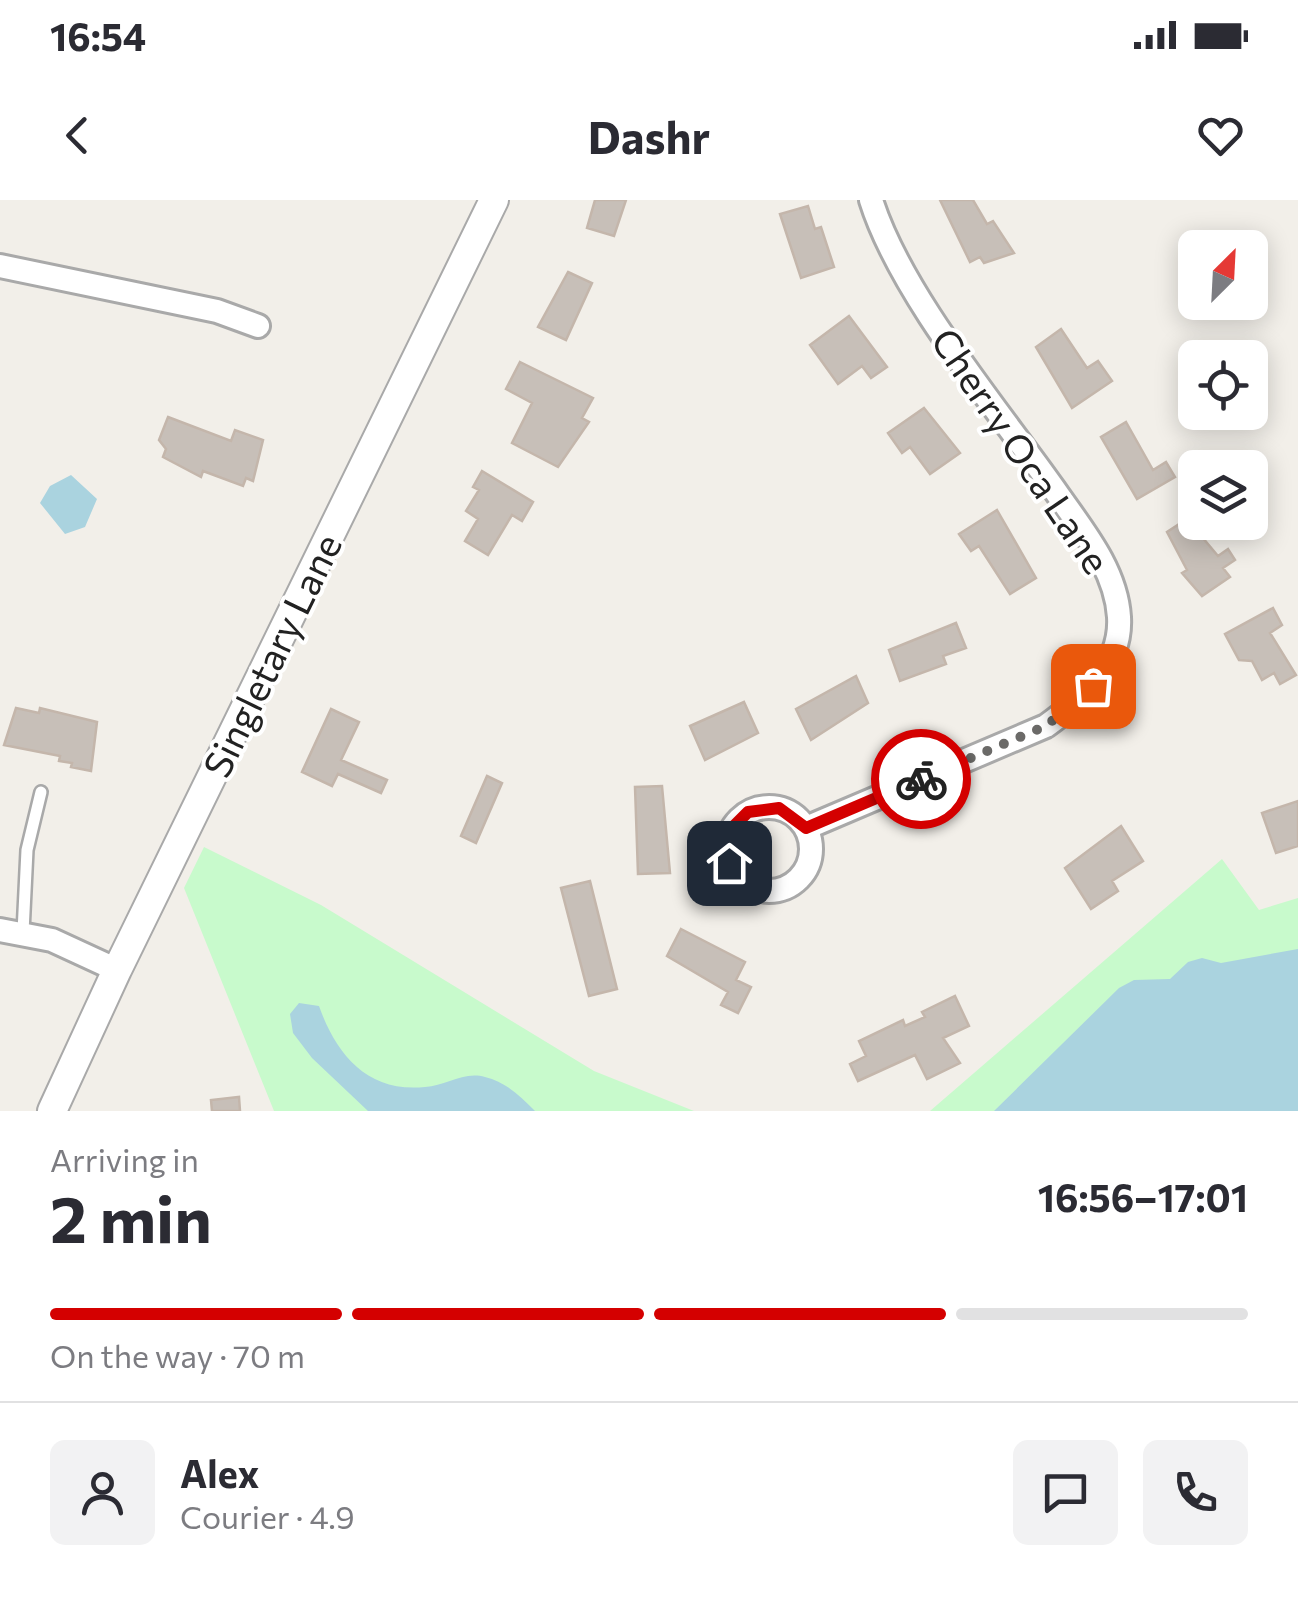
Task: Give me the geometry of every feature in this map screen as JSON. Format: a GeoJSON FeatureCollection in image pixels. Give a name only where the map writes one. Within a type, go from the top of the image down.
{"type":"FeatureCollection","features":[{"type":"Feature","properties":{"kind":"street","name":"Singletary Lane"},"geometry":{"type":"LineString","coordinates":[[52,1111],[117,970],[494,200]]}},
{"type":"Feature","properties":{"kind":"street","name":"Cherry Oca Lane"},"geometry":{"type":"LineString","coordinates":[[806,828],[1046,726],[1076,704],[1101,676],[1115,648],[1119,617],[1098,552],[899,267],[871,200]]}},
{"type":"Feature","properties":{"kind":"street"},"geometry":{"type":"LineString","coordinates":[[0,266],[217,311],[258,326]]}},
{"type":"Feature","properties":{"kind":"street"},"geometry":{"type":"LineString","coordinates":[[11,931],[52,940],[117,970]]}},
{"type":"Feature","properties":{"kind":"lane"},"geometry":{"type":"LineString","coordinates":[[11,931],[41,792]]}},
{"type":"Feature","properties":{"kind":"green space"},"geometry":{"type":"Polygon","coordinates":[[[204,847],[321,905],[594,1071],[694,1111],[274,1111],[184,888],[204,847]]]}},
{"type":"Feature","properties":{"kind":"green space"},"geometry":{"type":"Polygon","coordinates":[[[1222,859],[1259,910],[1298,898],[1298,1111],[930,1111],[1222,859]]]}},
{"type":"Feature","properties":{"kind":"water"},"geometry":{"type":"Polygon","coordinates":[[[71,475],[97,499],[85,527],[65,534],[40,503],[50,486],[71,475]]]}},
{"type":"Feature","properties":{"kind":"water"},"geometry":{"type":"Polygon","coordinates":[[[1298,949],[1298,1111],[994,1111],[1119,988],[1134,980],[1170,979],[1188,962],[1202,958],[1221,963],[1298,949]]]}},
{"type":"Feature","properties":{"kind":"water"},"geometry":{"type":"Polygon","coordinates":[[[299,1003],[319,1006],[345,1054],[370,1077],[404,1087],[485,1077],[506,1086],[535,1111],[368,1111],[312,1058],[293,1033],[290,1014],[299,1003]]]}},
{"type":"Feature","properties":{"kind":"building"},"geometry":{"type":"Polygon","coordinates":[[[595,200],[626,200],[614,236],[587,228],[595,200]]]}},
{"type":"Feature","properties":{"kind":"building"},"geometry":{"type":"Polygon","coordinates":[[[940,200],[973,200],[987,224],[993,221],[1014,253],[984,263],[980,257],[970,262],[940,200]]]}},
{"type":"Feature","properties":{"kind":"building"},"geometry":{"type":"Polygon","coordinates":[[[808,206],[815,229],[821,227],[834,267],[801,278],[780,214],[808,206]]]}},
{"type":"Feature","properties":{"kind":"building"},"geometry":{"type":"Polygon","coordinates":[[[568,272],[592,283],[566,340],[538,327],[568,272]]]}},
{"type":"Feature","properties":{"kind":"building"},"geometry":{"type":"Polygon","coordinates":[[[849,316],[887,367],[871,378],[862,366],[838,384],[810,345],[849,316]]]}},
{"type":"Feature","properties":{"kind":"building"},"geometry":{"type":"Polygon","coordinates":[[[1061,329],[1087,368],[1098,361],[1112,381],[1072,408],[1036,347],[1061,329]]]}},
{"type":"Feature","properties":{"kind":"building"},"geometry":{"type":"Polygon","coordinates":[[[520,362],[593,398],[582,418],[589,422],[558,467],[512,443],[532,403],[506,389],[520,362]]]}},
{"type":"Feature","properties":{"kind":"building"},"geometry":{"type":"Polygon","coordinates":[[[924,408],[960,453],[930,474],[910,447],[902,453],[888,433],[924,408]]]}},
{"type":"Feature","properties":{"kind":"building"},"geometry":{"type":"Polygon","coordinates":[[[168,417],[231,441],[235,430],[263,440],[253,481],[246,478],[243,486],[203,471],[201,477],[163,457],[166,449],[159,440],[168,417]]]}},
{"type":"Feature","properties":{"kind":"building"},"geometry":{"type":"Polygon","coordinates":[[[1126,422],[1153,470],[1166,462],[1175,477],[1137,499],[1101,437],[1126,422]]]}},
{"type":"Feature","properties":{"kind":"building"},"geometry":{"type":"Polygon","coordinates":[[[482,471],[533,502],[522,521],[512,515],[488,555],[465,541],[478,519],[466,511],[479,490],[473,487],[482,471]]]}},
{"type":"Feature","properties":{"kind":"building"},"geometry":{"type":"Polygon","coordinates":[[[997,510],[1036,578],[1010,594],[979,546],[971,551],[959,534],[997,510]]]}},
{"type":"Feature","properties":{"kind":"building"},"geometry":{"type":"Polygon","coordinates":[[[1178,525],[1178,540],[1205,540],[1218,556],[1228,549],[1235,560],[1223,568],[1230,577],[1202,596],[1182,573],[1187,570],[1167,532],[1178,525]]]}},
{"type":"Feature","properties":{"kind":"building"},"geometry":{"type":"Polygon","coordinates":[[[1273,608],[1282,625],[1270,633],[1296,675],[1280,684],[1274,673],[1262,680],[1252,661],[1239,660],[1225,634],[1273,608]]]}},
{"type":"Feature","properties":{"kind":"building"},"geometry":{"type":"Polygon","coordinates":[[[956,623],[966,648],[943,656],[946,664],[900,681],[889,650],[956,623]]]}},
{"type":"Feature","properties":{"kind":"building"},"geometry":{"type":"Polygon","coordinates":[[[856,676],[868,703],[811,740],[796,709],[856,676]]]}},
{"type":"Feature","properties":{"kind":"building"},"geometry":{"type":"Polygon","coordinates":[[[744,702],[758,733],[705,760],[690,726],[744,702]]]}},
{"type":"Feature","properties":{"kind":"building"},"geometry":{"type":"Polygon","coordinates":[[[16,708],[39,713],[40,708],[97,722],[91,771],[71,767],[72,763],[59,761],[60,756],[4,745],[16,708]]]}},
{"type":"Feature","properties":{"kind":"building"},"geometry":{"type":"Polygon","coordinates":[[[331,709],[359,722],[341,760],[387,780],[381,793],[338,774],[332,786],[302,772],[331,709]]]}},
{"type":"Feature","properties":{"kind":"building"},"geometry":{"type":"Polygon","coordinates":[[[487,776],[502,783],[476,843],[461,836],[487,776]]]}},
{"type":"Feature","properties":{"kind":"building"},"geometry":{"type":"Polygon","coordinates":[[[662,786],[670,873],[638,874],[635,787],[662,786]]]}},
{"type":"Feature","properties":{"kind":"building"},"geometry":{"type":"Polygon","coordinates":[[[1298,801],[1298,846],[1276,853],[1262,813],[1298,801]]]}},
{"type":"Feature","properties":{"kind":"building"},"geometry":{"type":"Polygon","coordinates":[[[1121,826],[1143,861],[1112,881],[1118,891],[1091,909],[1065,868],[1121,826]]]}},
{"type":"Feature","properties":{"kind":"building"},"geometry":{"type":"Polygon","coordinates":[[[590,881],[617,989],[589,996],[561,888],[590,881]]]}},
{"type":"Feature","properties":{"kind":"building"},"geometry":{"type":"Polygon","coordinates":[[[681,929],[745,962],[736,980],[751,987],[738,1013],[721,1005],[728,992],[667,956],[681,929]]]}},
{"type":"Feature","properties":{"kind":"building"},"geometry":{"type":"Polygon","coordinates":[[[955,996],[969,1026],[943,1038],[960,1063],[927,1079],[915,1055],[858,1081],[850,1064],[866,1056],[859,1041],[903,1020],[905,1026],[925,1017],[922,1012],[955,996]]]}},
{"type":"Feature","properties":{"kind":"building"},"geometry":{"type":"Polygon","coordinates":[[[239,1097],[240,1111],[212,1111],[211,1100],[239,1097]]]}},
{"type":"Feature","properties":{"kind":"way so far"},"geometry":{"type":"LineString","coordinates":[[921,779],[1046,726],[1093,686]]}},
{"type":"Feature","properties":{"kind":"route"},"geometry":{"type":"LineString","coordinates":[[729,863],[726,848],[730,830],[748,812],[762,807],[779,808],[794,815],[806,828],[921,779]]}}]}
